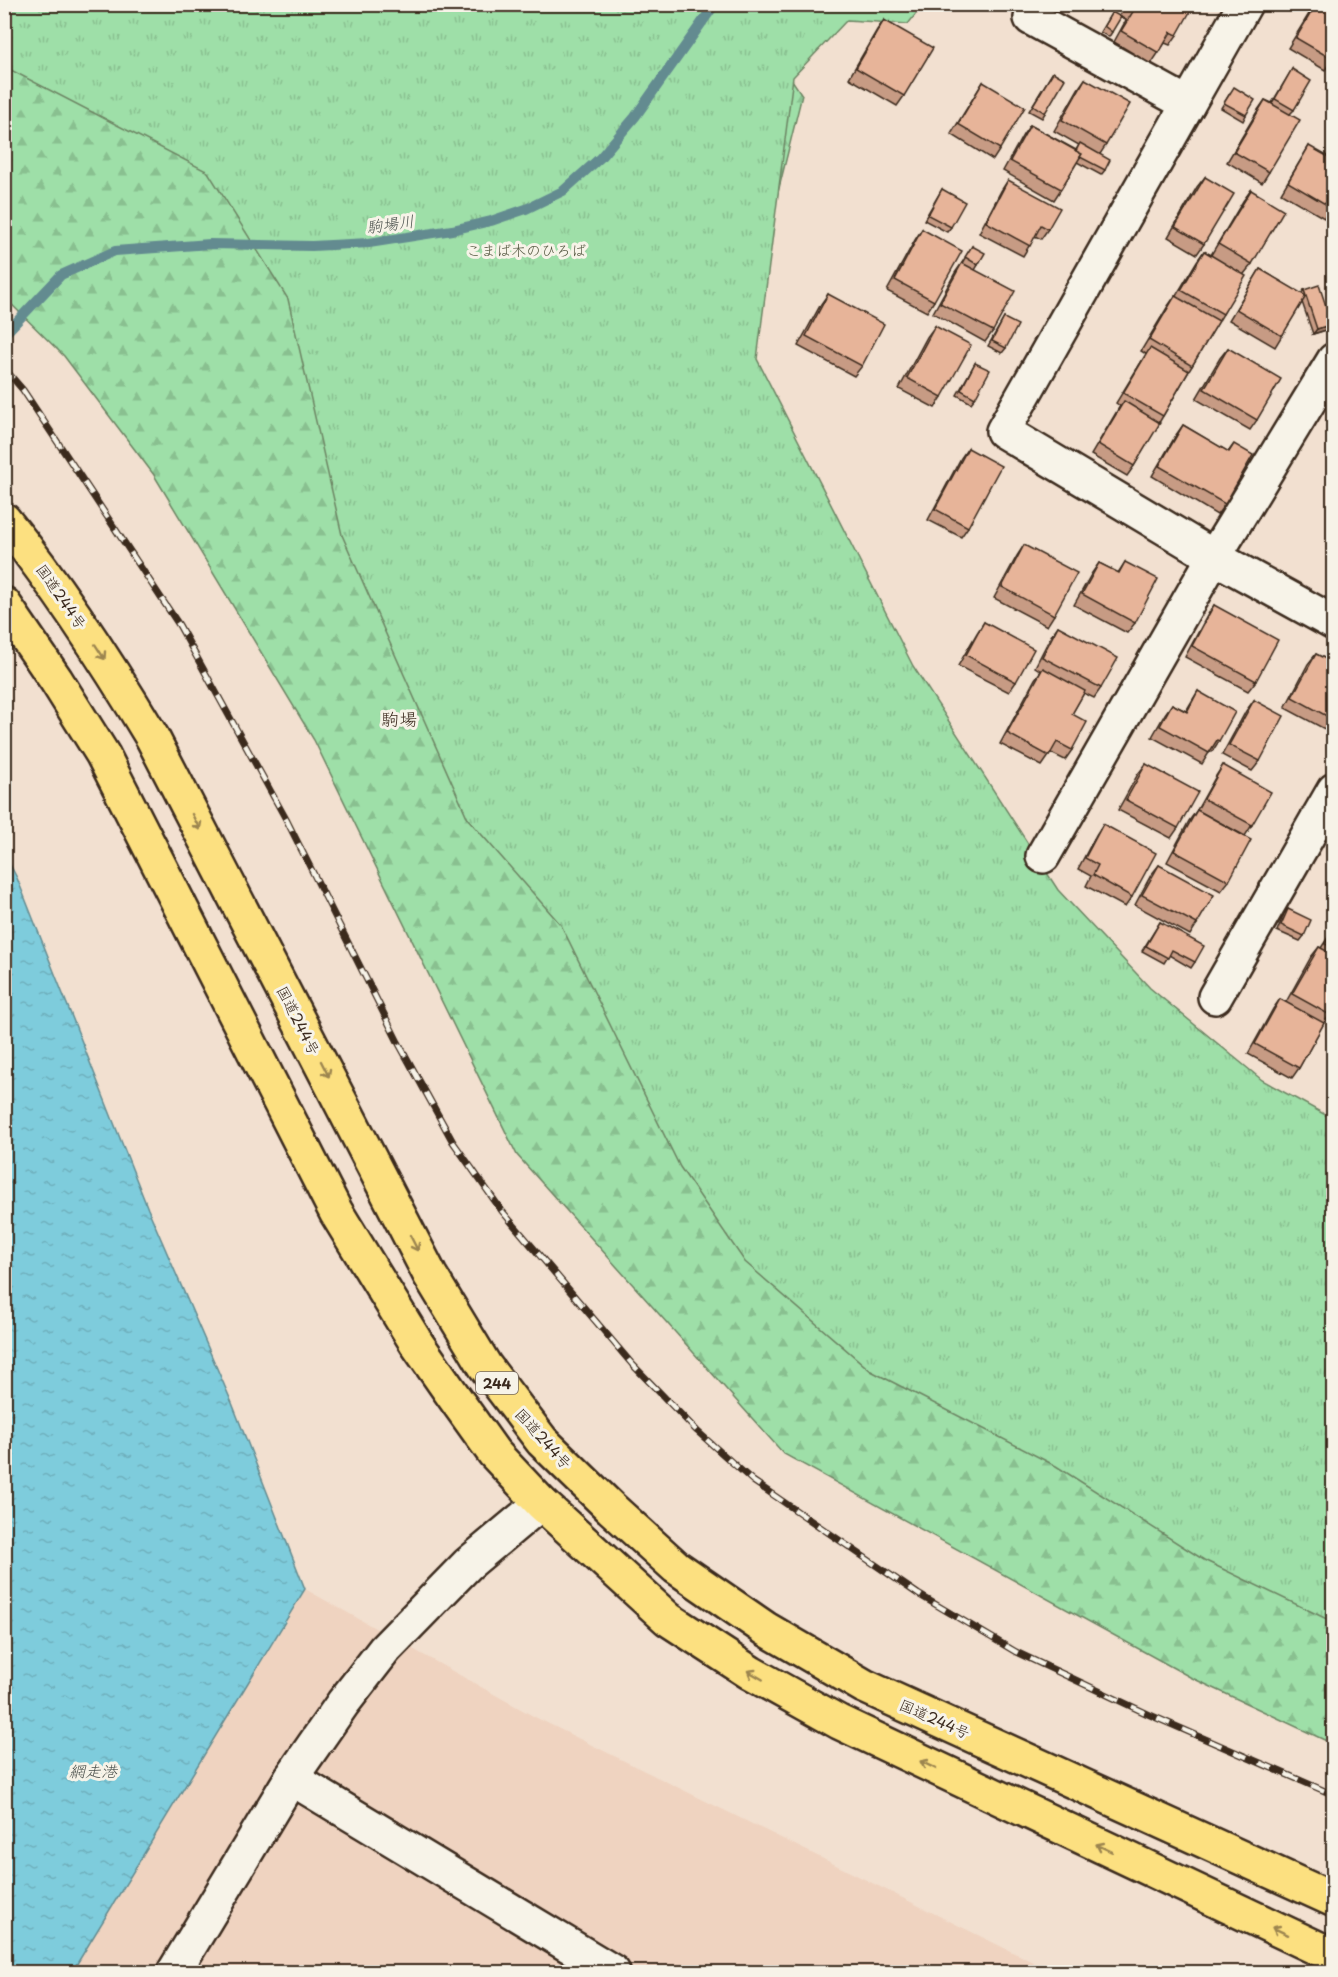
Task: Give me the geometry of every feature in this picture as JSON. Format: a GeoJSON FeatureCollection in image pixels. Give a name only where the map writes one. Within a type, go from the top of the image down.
{"type":"FeatureCollection","features":[{"type":"Feature","properties":{"kind":"highway","name":"国道244号"},"geometry":{"type":"LineString","coordinates":[[4,520],[38,561],[100,652],[152,737],[430,1275],[485,1366],[542,1441],[676,1567],[766,1629],[825,1664],[864,1686],[1334,1900]]}},
{"type":"Feature","properties":{"kind":"highway","name":"244"},"geometry":{"type":"LineString","coordinates":[[4,604],[104,755],[336,1212],[417,1344],[460,1407],[494,1453],[541,1503],[668,1619],[751,1673],[839,1722],[1334,1956]]}},
{"type":"Feature","properties":{"kind":"street"},"geometry":{"type":"LineString","coordinates":[[1245,4],[1003,431],[1214,557],[1334,623]]}},
{"type":"Feature","properties":{"kind":"street"},"geometry":{"type":"LineString","coordinates":[[1031,18],[1188,104]]}},
{"type":"Feature","properties":{"kind":"street"},"geometry":{"type":"LineString","coordinates":[[1043,855],[1214,557],[1334,360]]}},
{"type":"Feature","properties":{"kind":"street"},"geometry":{"type":"LineString","coordinates":[[1215,997],[1334,790]]}},
{"type":"Feature","properties":{"kind":"street"},"geometry":{"type":"LineString","coordinates":[[174,1972],[291,1778],[385,1649],[468,1564],[541,1503]]}},
{"type":"Feature","properties":{"kind":"street"},"geometry":{"type":"LineString","coordinates":[[291,1778],[613,1972]]}},
{"type":"Feature","properties":{"kind":"shaded area"},"geometry":{"type":"Polygon","coordinates":[[[305,1589],[535,1717],[1053,1972],[72,1972],[305,1589]]]}},
{"type":"Feature","properties":{"kind":"green space","name":"こまば木のひろば"},"geometry":{"type":"Polygon","coordinates":[[[4,5],[742,5],[802,95],[729,391],[978,843],[1333,1154],[1333,1744],[1190,1677],[784,1454],[517,1155],[314,740],[154,475],[64,356],[5,298],[4,5]]]}},
{"type":"Feature","properties":{"kind":"green space","name":"こまば木のひろば"},"geometry":{"type":"Polygon","coordinates":[[[4,5],[923,5],[908,24],[847,20],[793,77],[757,359],[913,666],[1058,890],[1150,988],[1262,1080],[1333,1119],[1333,1622],[1204,1560],[1056,1466],[871,1371],[745,1262],[680,1167],[561,925],[468,819],[342,535],[288,299],[208,172],[5,67],[4,5]]]}},
{"type":"Feature","properties":{"kind":"water","name":"網走港"},"geometry":{"type":"Polygon","coordinates":[[[5,855],[17,878],[148,1209],[232,1403],[305,1589],[72,1972],[5,1972],[5,855]]]}},
{"type":"Feature","properties":{"kind":"building"},"geometry":{"type":"Polygon","coordinates":[[[1127,4],[1182,4],[1191,10],[1177,35],[1171,32],[1159,53],[1121,31],[1134,10],[1127,4]]]}},
{"type":"Feature","properties":{"kind":"building"},"geometry":{"type":"Polygon","coordinates":[[[1316,4],[1334,4],[1334,57],[1332,59],[1296,38],[1316,4]]]}},
{"type":"Feature","properties":{"kind":"building"},"geometry":{"type":"Polygon","coordinates":[[[1112,12],[1121,17],[1112,32],[1104,26],[1112,12]]]}},
{"type":"Feature","properties":{"kind":"building"},"geometry":{"type":"Polygon","coordinates":[[[884,20],[933,48],[904,96],[856,68],[884,20]]]}},
{"type":"Feature","properties":{"kind":"building"},"geometry":{"type":"Polygon","coordinates":[[[1292,69],[1311,81],[1294,110],[1275,99],[1292,69]]]}},
{"type":"Feature","properties":{"kind":"building"},"geometry":{"type":"Polygon","coordinates":[[[1053,72],[1065,79],[1045,113],[1033,105],[1053,72]]]}},
{"type":"Feature","properties":{"kind":"building"},"geometry":{"type":"Polygon","coordinates":[[[1085,79],[1130,104],[1106,145],[1062,120],[1085,79]]]}},
{"type":"Feature","properties":{"kind":"building"},"geometry":{"type":"Polygon","coordinates":[[[983,82],[1025,107],[1000,149],[958,124],[983,82]]]}},
{"type":"Feature","properties":{"kind":"building"},"geometry":{"type":"Polygon","coordinates":[[[1234,87],[1255,100],[1246,115],[1224,103],[1234,87]]]}},
{"type":"Feature","properties":{"kind":"building"},"geometry":{"type":"Polygon","coordinates":[[[1265,100],[1300,120],[1269,172],[1234,152],[1265,100]]]}},
{"type":"Feature","properties":{"kind":"building"},"geometry":{"type":"Polygon","coordinates":[[[1030,125],[1082,154],[1061,189],[1010,161],[1030,125]]]}},
{"type":"Feature","properties":{"kind":"building"},"geometry":{"type":"Polygon","coordinates":[[[1080,143],[1110,160],[1105,170],[1080,157],[1082,154],[1076,151],[1080,143]]]}},
{"type":"Feature","properties":{"kind":"building"},"geometry":{"type":"Polygon","coordinates":[[[1309,146],[1334,160],[1334,205],[1332,208],[1288,182],[1309,146]]]}},
{"type":"Feature","properties":{"kind":"building"},"geometry":{"type":"Polygon","coordinates":[[[1205,177],[1234,194],[1204,244],[1175,227],[1205,177]]]}},
{"type":"Feature","properties":{"kind":"building"},"geometry":{"type":"Polygon","coordinates":[[[1008,180],[1060,208],[1048,229],[1041,225],[1030,246],[986,222],[1008,180]]]}},
{"type":"Feature","properties":{"kind":"building"},"geometry":{"type":"Polygon","coordinates":[[[942,189],[965,202],[951,227],[928,215],[942,189]]]}},
{"type":"Feature","properties":{"kind":"building"},"geometry":{"type":"Polygon","coordinates":[[[1251,190],[1284,210],[1252,264],[1218,244],[1251,190]]]}},
{"type":"Feature","properties":{"kind":"building"},"geometry":{"type":"Polygon","coordinates":[[[922,229],[962,251],[934,301],[895,280],[922,229]]]}},
{"type":"Feature","properties":{"kind":"building"},"geometry":{"type":"Polygon","coordinates":[[[972,246],[985,253],[978,265],[965,257],[972,246]]]}},
{"type":"Feature","properties":{"kind":"building"},"geometry":{"type":"Polygon","coordinates":[[[1204,251],[1246,276],[1223,314],[1181,290],[1204,251]]]}},
{"type":"Feature","properties":{"kind":"building"},"geometry":{"type":"Polygon","coordinates":[[[962,263],[1015,291],[993,331],[940,303],[962,263]]]}},
{"type":"Feature","properties":{"kind":"building"},"geometry":{"type":"Polygon","coordinates":[[[1260,269],[1306,296],[1282,336],[1236,309],[1260,269]]]}},
{"type":"Feature","properties":{"kind":"building"},"geometry":{"type":"Polygon","coordinates":[[[1319,285],[1332,324],[1317,329],[1304,290],[1319,285]]]}},
{"type":"Feature","properties":{"kind":"building"},"geometry":{"type":"Polygon","coordinates":[[[828,294],[884,324],[862,366],[806,336],[828,294]]]}},
{"type":"Feature","properties":{"kind":"building"},"geometry":{"type":"Polygon","coordinates":[[[1175,296],[1219,321],[1192,366],[1149,340],[1175,296]]]}},
{"type":"Feature","properties":{"kind":"building"},"geometry":{"type":"Polygon","coordinates":[[[1004,318],[1018,325],[1006,348],[992,341],[1004,318]]]}},
{"type":"Feature","properties":{"kind":"building"},"geometry":{"type":"Polygon","coordinates":[[[935,326],[971,345],[942,397],[907,378],[935,326]]]}},
{"type":"Feature","properties":{"kind":"building"},"geometry":{"type":"Polygon","coordinates":[[[1150,348],[1189,371],[1163,416],[1123,393],[1150,348]]]}},
{"type":"Feature","properties":{"kind":"building"},"geometry":{"type":"Polygon","coordinates":[[[1228,348],[1281,379],[1257,420],[1204,389],[1228,348]]]}},
{"type":"Feature","properties":{"kind":"building"},"geometry":{"type":"Polygon","coordinates":[[[975,363],[990,370],[975,398],[961,390],[975,363]]]}},
{"type":"Feature","properties":{"kind":"building"},"geometry":{"type":"Polygon","coordinates":[[[1124,401],[1160,423],[1134,466],[1098,444],[1124,401]]]}},
{"type":"Feature","properties":{"kind":"building"},"geometry":{"type":"Polygon","coordinates":[[[1183,425],[1229,452],[1234,444],[1253,455],[1225,504],[1159,466],[1183,425]]]}},
{"type":"Feature","properties":{"kind":"building"},"geometry":{"type":"Polygon","coordinates":[[[968,448],[1001,466],[968,527],[935,509],[968,448]]]}},
{"type":"Feature","properties":{"kind":"building"},"geometry":{"type":"Polygon","coordinates":[[[1024,545],[1077,573],[1054,615],[1002,587],[1024,545]]]}},
{"type":"Feature","properties":{"kind":"building"},"geometry":{"type":"Polygon","coordinates":[[[1125,562],[1158,579],[1135,623],[1082,594],[1099,563],[1119,573],[1125,562]]]}},
{"type":"Feature","properties":{"kind":"building"},"geometry":{"type":"Polygon","coordinates":[[[1214,605],[1278,640],[1256,681],[1192,646],[1214,605]]]}},
{"type":"Feature","properties":{"kind":"building"},"geometry":{"type":"Polygon","coordinates":[[[984,622],[1034,649],[1016,682],[966,655],[984,622]]]}},
{"type":"Feature","properties":{"kind":"building"},"geometry":{"type":"Polygon","coordinates":[[[1058,626],[1118,658],[1101,688],[1042,657],[1058,626]]]}},
{"type":"Feature","properties":{"kind":"building"},"geometry":{"type":"Polygon","coordinates":[[[1316,654],[1334,663],[1334,720],[1292,697],[1316,654]]]}},
{"type":"Feature","properties":{"kind":"building"},"geometry":{"type":"Polygon","coordinates":[[[1043,668],[1085,691],[1072,714],[1087,722],[1072,750],[1057,742],[1049,756],[1007,733],[1043,668]]]}},
{"type":"Feature","properties":{"kind":"building"},"geometry":{"type":"Polygon","coordinates":[[[1198,691],[1235,712],[1219,741],[1217,740],[1209,753],[1160,726],[1172,704],[1187,712],[1198,691]]]}},
{"type":"Feature","properties":{"kind":"building"},"geometry":{"type":"Polygon","coordinates":[[[1254,700],[1284,716],[1260,761],[1229,745],[1254,700]]]}},
{"type":"Feature","properties":{"kind":"building"},"geometry":{"type":"Polygon","coordinates":[[[1146,764],[1198,792],[1178,828],[1126,800],[1146,764]]]}},
{"type":"Feature","properties":{"kind":"building"},"geometry":{"type":"Polygon","coordinates":[[[1223,765],[1271,792],[1252,825],[1204,799],[1223,765]]]}},
{"type":"Feature","properties":{"kind":"building"},"geometry":{"type":"Polygon","coordinates":[[[1197,810],[1251,840],[1229,881],[1174,851],[1197,810]]]}},
{"type":"Feature","properties":{"kind":"building"},"geometry":{"type":"Polygon","coordinates":[[[1103,824],[1156,853],[1132,897],[1093,875],[1098,865],[1085,858],[1103,824]]]}},
{"type":"Feature","properties":{"kind":"building"},"geometry":{"type":"Polygon","coordinates":[[[1159,865],[1214,895],[1197,924],[1142,895],[1159,865]]]}},
{"type":"Feature","properties":{"kind":"building"},"geometry":{"type":"Polygon","coordinates":[[[1288,909],[1311,920],[1304,936],[1281,925],[1288,909]]]}},
{"type":"Feature","properties":{"kind":"building"},"geometry":{"type":"Polygon","coordinates":[[[1160,922],[1204,946],[1195,962],[1172,950],[1168,958],[1146,946],[1160,922]]]}},
{"type":"Feature","properties":{"kind":"building"},"geometry":{"type":"Polygon","coordinates":[[[1334,930],[1334,948],[1325,944],[1334,930]]]}},
{"type":"Feature","properties":{"kind":"building"},"geometry":{"type":"Polygon","coordinates":[[[1319,947],[1334,955],[1334,1009],[1330,1015],[1292,994],[1319,947]]]}},
{"type":"Feature","properties":{"kind":"building"},"geometry":{"type":"Polygon","coordinates":[[[1280,999],[1324,1023],[1299,1068],[1255,1044],[1280,999]]]}},
{"type":"Feature","properties":{"kind":"waterway","name":"駒場川"},"geometry":{"type":"LineString","coordinates":[[4,335],[61,275],[115,251],[210,244],[312,246],[369,243],[452,230],[491,221],[526,209],[563,191],[600,158],[635,117],[715,4]]}},
{"type":"Feature","properties":{"kind":"railway"},"geometry":{"type":"LineString","coordinates":[[4,368],[23,390],[179,625],[287,821],[398,1042],[453,1142],[502,1211],[632,1364],[697,1431],[753,1481],[918,1594],[1016,1652],[1150,1715],[1334,1795]]}},
{"type":"Feature","properties":{"kind":"district","name":"駒場"},"geometry":{"type":"Point","coordinates":[399,718]}}]}
